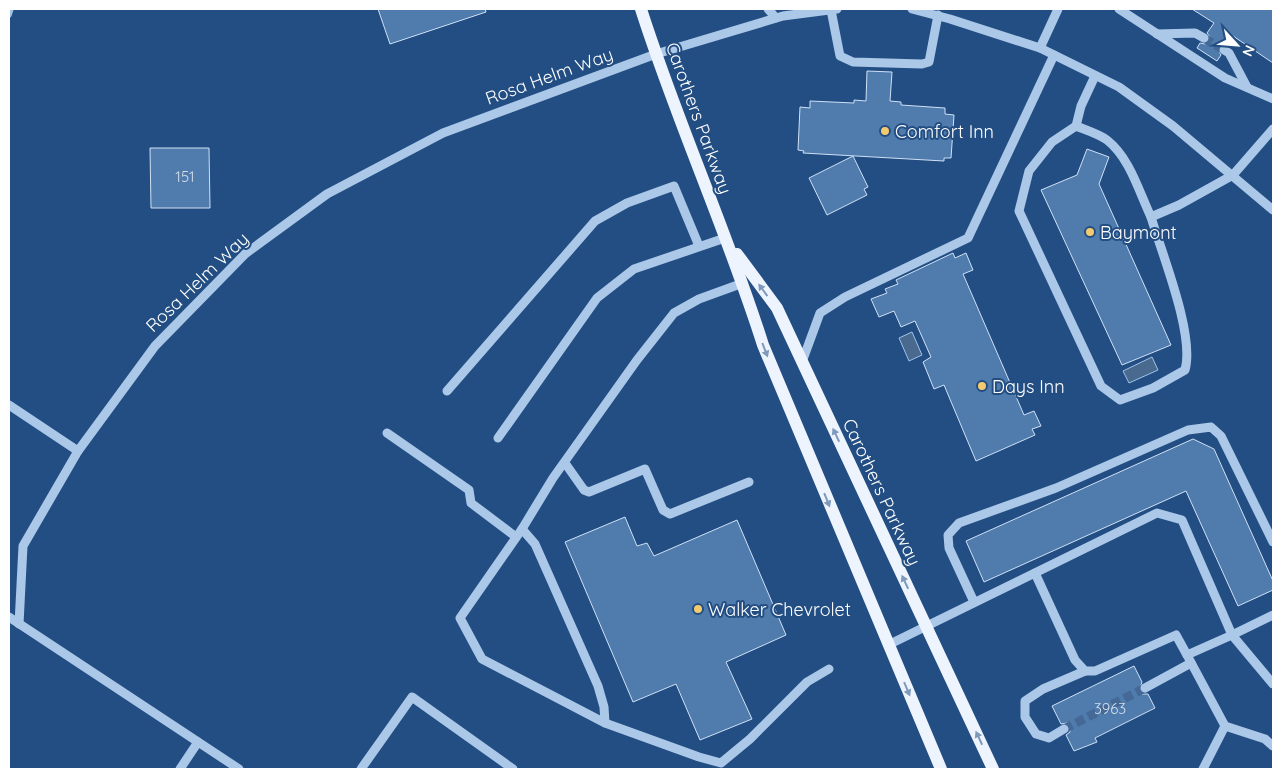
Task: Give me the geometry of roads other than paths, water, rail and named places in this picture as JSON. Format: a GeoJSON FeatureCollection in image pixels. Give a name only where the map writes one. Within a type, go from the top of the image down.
{"type":"FeatureCollection","features":[{"type":"Feature","properties":{"kind":"main road","name":"Carothers Parkway"},"geometry":{"type":"LineString","coordinates":[[641,9],[656,54],[743,283],[763,345],[941,769]]}},
{"type":"Feature","properties":{"kind":"main road","name":"Carothers Parkway"},"geometry":{"type":"LineString","coordinates":[[725,238],[777,308],[993,769]]}},
{"type":"Feature","properties":{"kind":"street"},"geometry":{"type":"LineString","coordinates":[[768,9],[776,18]]}},
{"type":"Feature","properties":{"kind":"street","name":"Rosa Helm Way"},"geometry":{"type":"LineString","coordinates":[[19,624],[22,546],[78,451],[155,346],[245,254],[327,194],[443,133],[656,54],[776,18],[834,9]]}},
{"type":"Feature","properties":{"kind":"street"},"geometry":{"type":"LineString","coordinates":[[834,9],[840,56],[853,62],[922,64],[929,62],[938,16]]}},
{"type":"Feature","properties":{"kind":"street"},"geometry":{"type":"LineString","coordinates":[[912,9],[1040,48],[1119,87],[1158,115],[1233,175],[1273,210]]}},
{"type":"Feature","properties":{"kind":"street"},"geometry":{"type":"LineString","coordinates":[[1040,48],[1058,9]]}},
{"type":"Feature","properties":{"kind":"street"},"geometry":{"type":"LineString","coordinates":[[1119,9],[1225,78],[1273,99]]}},
{"type":"Feature","properties":{"kind":"street"},"geometry":{"type":"LineString","coordinates":[[1157,34],[1195,33],[1204,38]]}},
{"type":"Feature","properties":{"kind":"street"},"geometry":{"type":"LineString","coordinates":[[1224,50],[1228,53],[1247,87]]}},
{"type":"Feature","properties":{"kind":"street"},"geometry":{"type":"LineString","coordinates":[[802,362],[820,313],[845,297],[968,238],[1054,55]]}},
{"type":"Feature","properties":{"kind":"street"},"geometry":{"type":"LineString","coordinates":[[1076,126],[1106,139],[1116,148],[1128,166],[1151,218],[1174,291],[1189,357],[1185,370],[1153,388],[1120,400],[1100,386],[1019,211],[1029,171],[1052,142],[1076,126],[1081,106],[1096,76]]}},
{"type":"Feature","properties":{"kind":"street"},"geometry":{"type":"LineString","coordinates":[[1151,218],[1233,175],[1273,129]]}},
{"type":"Feature","properties":{"kind":"street"},"geometry":{"type":"LineString","coordinates":[[447,391],[595,221],[627,203],[674,186],[699,246]]}},
{"type":"Feature","properties":{"kind":"street"},"geometry":{"type":"LineString","coordinates":[[498,438],[597,298],[634,269],[725,238]]}},
{"type":"Feature","properties":{"kind":"street"},"geometry":{"type":"LineString","coordinates":[[743,283],[698,299],[674,313],[637,360],[564,463],[522,529],[460,618],[482,660],[605,723],[721,763],[750,739],[807,682],[830,669]]}},
{"type":"Feature","properties":{"kind":"street"},"geometry":{"type":"LineString","coordinates":[[9,405],[78,451]]}},
{"type":"Feature","properties":{"kind":"street"},"geometry":{"type":"LineString","coordinates":[[974,602],[950,548],[948,535],[959,523],[1056,488],[1188,430],[1211,427],[1221,436],[1273,542]]}},
{"type":"Feature","properties":{"kind":"street"},"geometry":{"type":"LineString","coordinates":[[387,433],[469,490],[471,502],[516,537]]}},
{"type":"Feature","properties":{"kind":"street"},"geometry":{"type":"LineString","coordinates":[[564,463],[584,490],[589,492],[645,469],[663,510],[670,514],[748,482]]}},
{"type":"Feature","properties":{"kind":"street"},"geometry":{"type":"LineString","coordinates":[[888,644],[1157,513],[1182,520],[1232,634],[1273,684]]}},
{"type":"Feature","properties":{"kind":"street"},"geometry":{"type":"LineString","coordinates":[[522,529],[536,544],[598,686],[604,707],[605,723]]}},
{"type":"Feature","properties":{"kind":"street"},"geometry":{"type":"LineString","coordinates":[[1035,573],[1075,660],[1085,671]]}},
{"type":"Feature","properties":{"kind":"street"},"geometry":{"type":"LineString","coordinates":[[1145,688],[1232,634],[1273,615]]}},
{"type":"Feature","properties":{"kind":"street"},"geometry":{"type":"LineString","coordinates":[[9,617],[239,769]]}},
{"type":"Feature","properties":{"kind":"street"},"geometry":{"type":"LineString","coordinates":[[9,625],[19,624]]}},
{"type":"Feature","properties":{"kind":"street"},"geometry":{"type":"LineString","coordinates":[[1064,729],[1049,738],[1036,734],[1025,717],[1025,701],[1043,690],[1085,671],[1094,671],[1176,634],[1226,726],[1265,739],[1273,746]]}},
{"type":"Feature","properties":{"kind":"street"},"geometry":{"type":"LineString","coordinates":[[361,769],[412,697],[513,769]]}},
{"type":"Feature","properties":{"kind":"street"},"geometry":{"type":"LineString","coordinates":[[1203,769],[1226,726]]}},
{"type":"Feature","properties":{"kind":"street"},"geometry":{"type":"LineString","coordinates":[[180,769],[198,742]]}},
{"type":"Feature","properties":{"kind":"water"},"geometry":{"type":"Polygon","coordinates":[[[912,332],[922,355],[909,361],[899,338],[912,332]]]}},
{"type":"Feature","properties":{"kind":"water"},"geometry":{"type":"Polygon","coordinates":[[[1152,357],[1158,370],[1129,383],[1123,371],[1152,357]]]}},
{"type":"Feature","properties":{"kind":"waterway"},"geometry":{"type":"LineString","coordinates":[[9,15],[11,9]]}},
{"type":"Feature","properties":{"kind":"tunnel"},"geometry":{"type":"LineString","coordinates":[[1204,38],[1224,50]]}},
{"type":"Feature","properties":{"kind":"tunnel"},"geometry":{"type":"LineString","coordinates":[[1064,729],[1145,688]]}},
{"type":"Feature","properties":{"kind":"place","name":"Comfort Inn"},"geometry":{"type":"Point","coordinates":[885,131]}},
{"type":"Feature","properties":{"kind":"place","name":"Baymont"},"geometry":{"type":"Point","coordinates":[1090,232]}},
{"type":"Feature","properties":{"kind":"place","name":"Days Inn"},"geometry":{"type":"Point","coordinates":[982,386]}},
{"type":"Feature","properties":{"kind":"place","name":"Walker Chevrolet"},"geometry":{"type":"Point","coordinates":[698,609]}}]}
